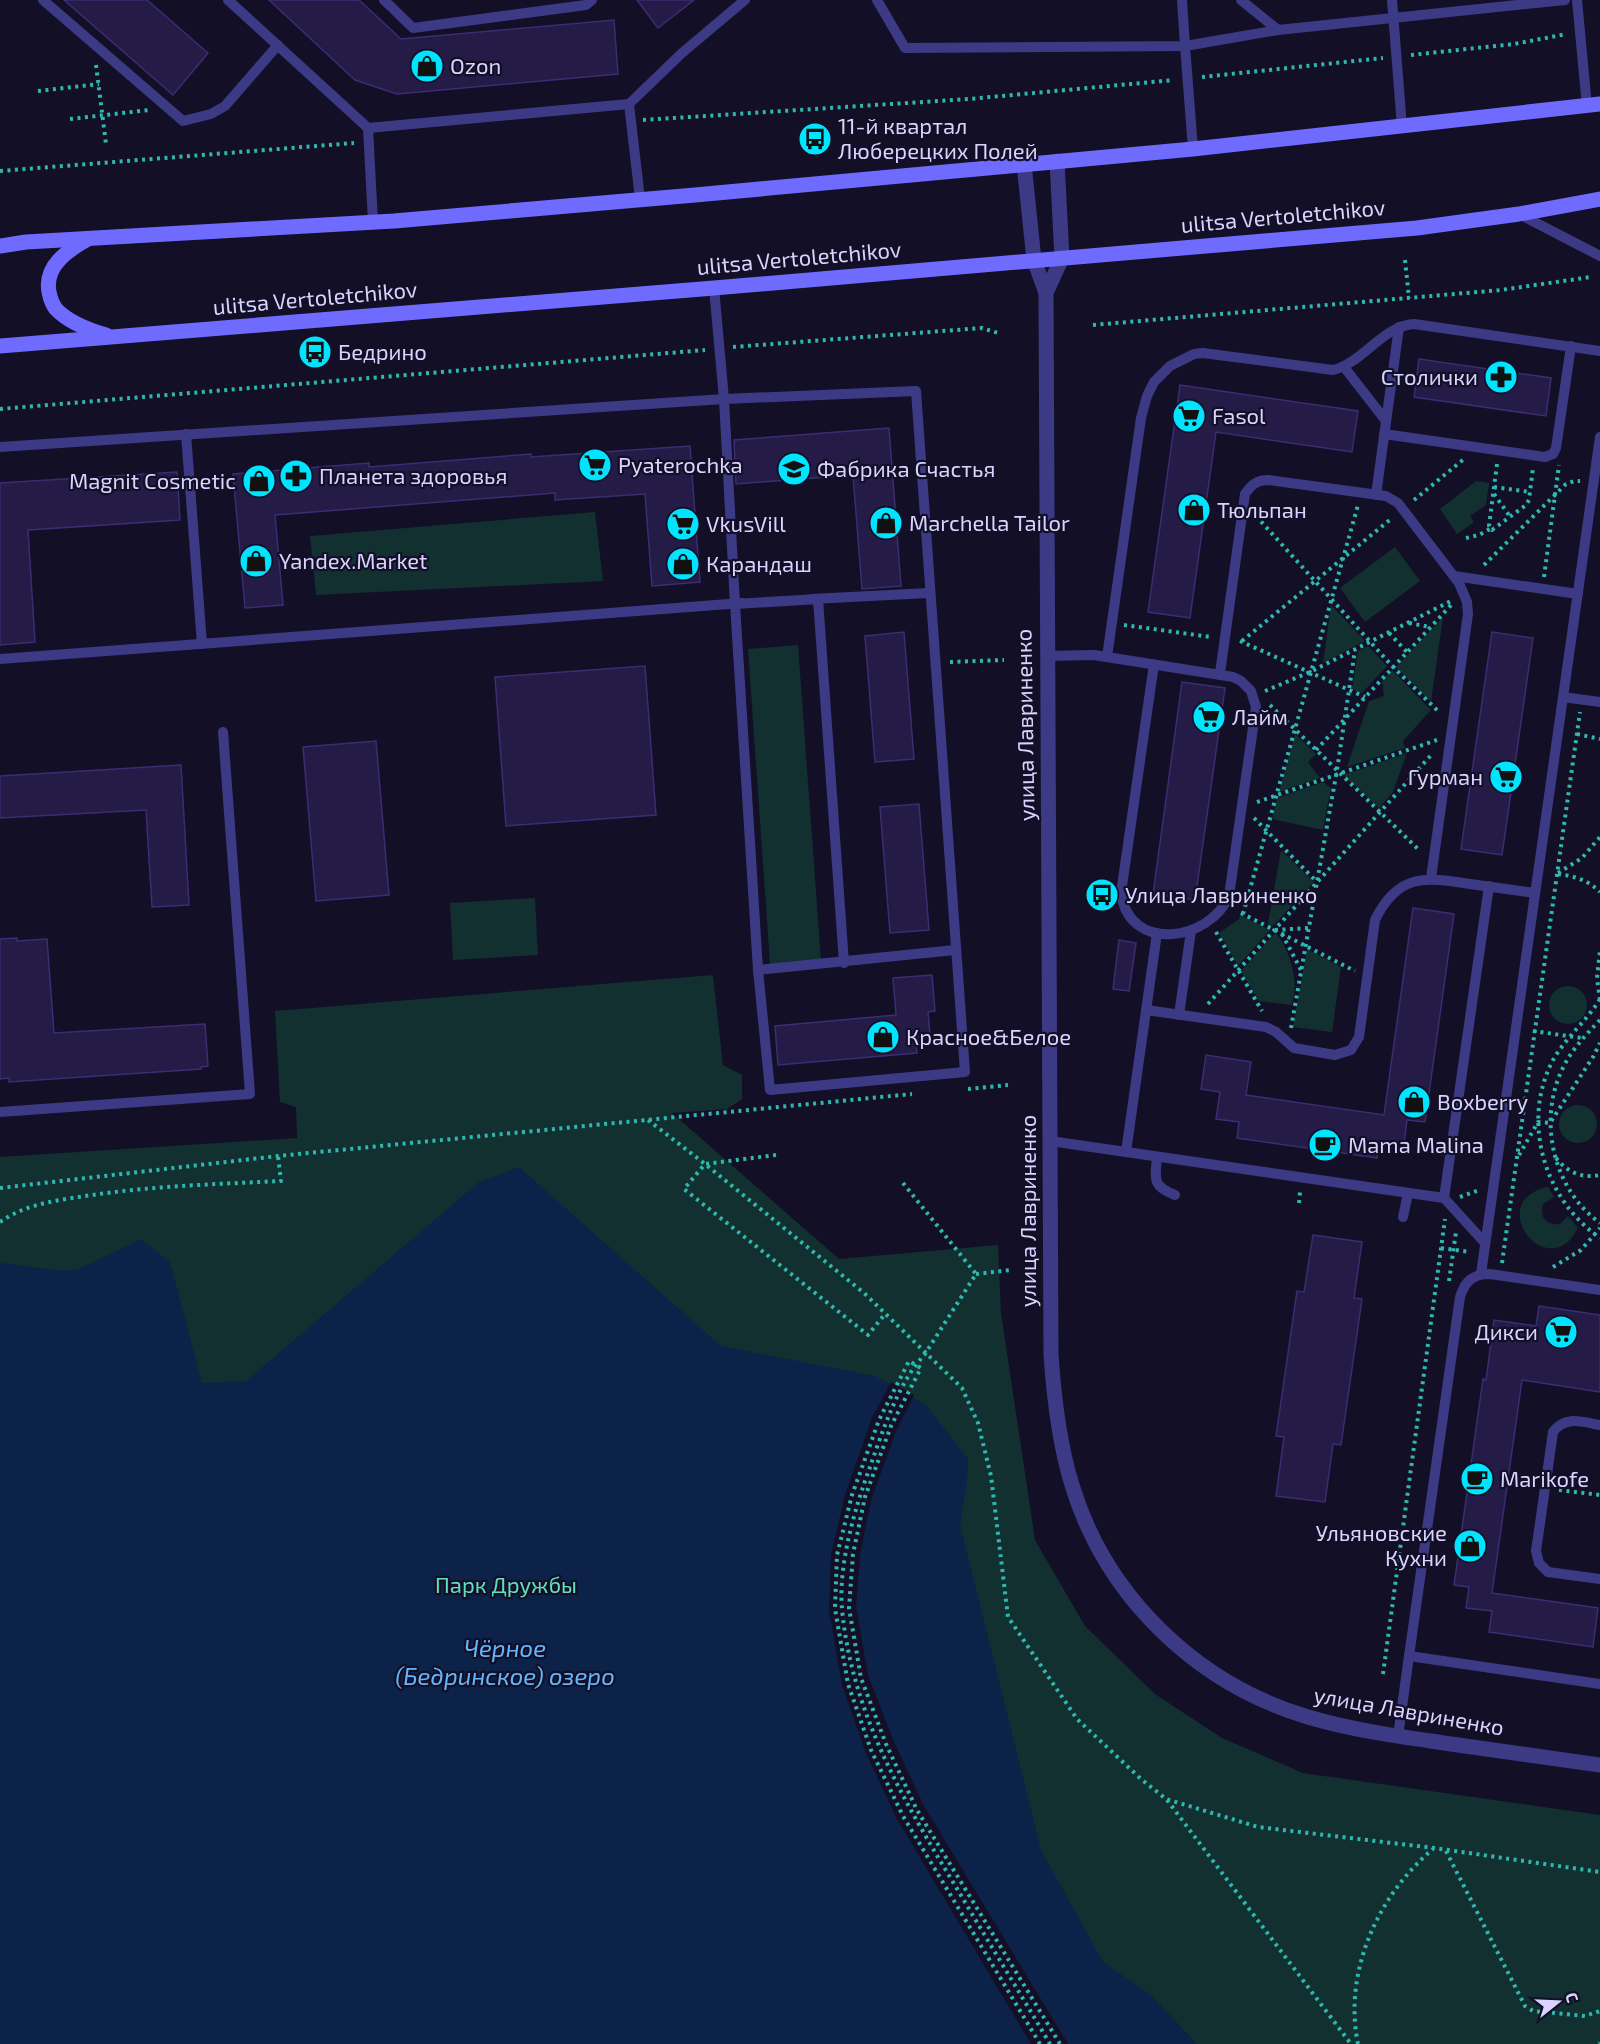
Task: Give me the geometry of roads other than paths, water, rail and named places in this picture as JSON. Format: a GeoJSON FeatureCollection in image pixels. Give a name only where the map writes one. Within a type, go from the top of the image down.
{"type":"FeatureCollection","features":[{"type":"Feature","properties":{"kind":"main road"},"geometry":{"type":"LineString","coordinates":[[0,246],[26,242],[373,222],[640,199],[1193,149],[1593,106]]}},
{"type":"Feature","properties":{"kind":"main road","name":"ulitsa Vertoletchikov"},"geometry":{"type":"LineString","coordinates":[[0,346],[1417,228],[1519,214],[1600,199]]}},
{"type":"Feature","properties":{"kind":"main road"},"geometry":{"type":"LineString","coordinates":[[0,236],[26,242]]}},
{"type":"Feature","properties":{"kind":"main road"},"geometry":{"type":"LineString","coordinates":[[91,238],[76,245],[53,267],[48,281],[50,294],[54,307],[65,317],[98,333],[112,337]]}},
{"type":"Feature","properties":{"kind":"street"},"geometry":{"type":"LineString","coordinates":[[1057,161],[1062,258]]}},
{"type":"Feature","properties":{"kind":"street","name":"улица Лавриненко"},"geometry":{"type":"LineString","coordinates":[[1024,164],[1034,260],[1046,293],[1046,656],[1052,1355],[1056,1411],[1067,1465],[1080,1509],[1107,1563],[1130,1597],[1166,1636],[1201,1665],[1248,1694],[1308,1717],[1398,1736],[1600,1765]]}},
{"type":"Feature","properties":{"kind":"street","name":"улица Лавриненко"},"geometry":{"type":"LineString","coordinates":[[1046,293],[1062,258]]}},
{"type":"Feature","properties":{"kind":"lane"},"geometry":{"type":"LineString","coordinates":[[43,0],[183,121],[211,114],[225,106],[278,45]]}},
{"type":"Feature","properties":{"kind":"lane"},"geometry":{"type":"LineString","coordinates":[[228,0],[368,128],[373,222]]}},
{"type":"Feature","properties":{"kind":"lane"},"geometry":{"type":"LineString","coordinates":[[384,0],[413,28],[586,5],[592,0]]}},
{"type":"Feature","properties":{"kind":"lane"},"geometry":{"type":"LineString","coordinates":[[368,128],[629,104],[744,0]]}},
{"type":"Feature","properties":{"kind":"lane"},"geometry":{"type":"LineString","coordinates":[[877,0],[905,48],[1185,46],[1278,30],[1565,0]]}},
{"type":"Feature","properties":{"kind":"lane"},"geometry":{"type":"LineString","coordinates":[[1182,0],[1193,149]]}},
{"type":"Feature","properties":{"kind":"lane"},"geometry":{"type":"LineString","coordinates":[[1241,0],[1278,30]]}},
{"type":"Feature","properties":{"kind":"lane"},"geometry":{"type":"LineString","coordinates":[[1392,0],[1402,126]]}},
{"type":"Feature","properties":{"kind":"lane"},"geometry":{"type":"LineString","coordinates":[[1577,0],[1593,106]]}},
{"type":"Feature","properties":{"kind":"lane"},"geometry":{"type":"LineString","coordinates":[[629,104],[640,199]]}},
{"type":"Feature","properties":{"kind":"lane"},"geometry":{"type":"LineString","coordinates":[[1519,214],[1600,256]]}},
{"type":"Feature","properties":{"kind":"lane"},"geometry":{"type":"LineString","coordinates":[[0,447],[723,399],[916,391],[965,1072],[770,1090],[758,970],[735,604],[723,399],[720,349],[714,288]]}},
{"type":"Feature","properties":{"kind":"lane"},"geometry":{"type":"LineString","coordinates":[[1107,657],[1141,418],[1147,396],[1154,382],[1178,361],[1203,352],[1325,370],[1344,367],[1399,327],[1414,324],[1600,351]]}},
{"type":"Feature","properties":{"kind":"lane"},"geometry":{"type":"LineString","coordinates":[[1376,495],[1399,327]]}},
{"type":"Feature","properties":{"kind":"lane"},"geometry":{"type":"LineString","coordinates":[[1384,434],[1548,457],[1556,448],[1571,346]]}},
{"type":"Feature","properties":{"kind":"lane"},"geometry":{"type":"LineString","coordinates":[[1344,367],[1386,421]]}},
{"type":"Feature","properties":{"kind":"lane"},"geometry":{"type":"LineString","coordinates":[[186,434],[202,644]]}},
{"type":"Feature","properties":{"kind":"lane"},"geometry":{"type":"LineString","coordinates":[[1481,1274],[1600,437]]}},
{"type":"Feature","properties":{"kind":"lane"},"geometry":{"type":"LineString","coordinates":[[1220,673],[1245,494],[1249,488],[1263,480],[1376,495],[1392,499],[1404,508],[1454,576],[1464,595],[1468,614],[1431,878]]}},
{"type":"Feature","properties":{"kind":"lane"},"geometry":{"type":"LineString","coordinates":[[1454,576],[1578,594]]}},
{"type":"Feature","properties":{"kind":"lane"},"geometry":{"type":"LineString","coordinates":[[0,659],[735,604],[929,592]]}},
{"type":"Feature","properties":{"kind":"lane"},"geometry":{"type":"LineString","coordinates":[[818,599],[844,963]]}},
{"type":"Feature","properties":{"kind":"lane"},"geometry":{"type":"LineString","coordinates":[[1046,656],[1094,655],[1220,673],[1241,681],[1256,695],[1243,806],[1229,896],[1225,904],[1209,921],[1178,935],[1145,930],[1130,918],[1124,908],[1121,893],[1154,664]]}},
{"type":"Feature","properties":{"kind":"lane"},"geometry":{"type":"LineString","coordinates":[[1563,696],[1600,702]]}},
{"type":"Feature","properties":{"kind":"lane"},"geometry":{"type":"LineString","coordinates":[[0,1112],[250,1094],[223,732]]}},
{"type":"Feature","properties":{"kind":"lane"},"geometry":{"type":"LineString","coordinates":[[1146,1010],[1261,1026],[1273,1031],[1287,1044],[1302,1051],[1335,1055],[1351,1050],[1359,1037],[1375,920],[1382,906],[1401,887],[1411,882],[1431,878],[1535,893]]}},
{"type":"Feature","properties":{"kind":"lane"},"geometry":{"type":"LineString","coordinates":[[1446,1200],[1489,886]]}},
{"type":"Feature","properties":{"kind":"lane"},"geometry":{"type":"LineString","coordinates":[[1179,1015],[1191,931]]}},
{"type":"Feature","properties":{"kind":"lane"},"geometry":{"type":"LineString","coordinates":[[1126,1152],[1157,933]]}},
{"type":"Feature","properties":{"kind":"lane"},"geometry":{"type":"LineString","coordinates":[[758,970],[955,951]]}},
{"type":"Feature","properties":{"kind":"lane"},"geometry":{"type":"LineString","coordinates":[[1050,1142],[1446,1200],[1485,1249]]}},
{"type":"Feature","properties":{"kind":"lane"},"geometry":{"type":"LineString","coordinates":[[1157,1157],[1155,1179],[1162,1190],[1175,1195]]}},
{"type":"Feature","properties":{"kind":"lane"},"geometry":{"type":"LineString","coordinates":[[1403,1217],[1408,1193]]}},
{"type":"Feature","properties":{"kind":"lane"},"geometry":{"type":"LineString","coordinates":[[1398,1736],[1460,1297],[1464,1286],[1481,1274],[1600,1290]]}},
{"type":"Feature","properties":{"kind":"lane"},"geometry":{"type":"LineString","coordinates":[[1600,1425],[1570,1420],[1557,1426],[1553,1432],[1536,1551],[1539,1563],[1548,1572],[1600,1580]]}},
{"type":"Feature","properties":{"kind":"lane"},"geometry":{"type":"LineString","coordinates":[[1409,1656],[1600,1684]]}},
{"type":"Feature","properties":{"kind":"water","name":"Чёрное (Бедринское) озеро"},"geometry":{"type":"Polygon","coordinates":[[[519,1167],[721,1346],[875,1376],[926,1405],[968,1459],[960,1525],[1041,1850],[1103,1962],[1151,1995],[1197,2044],[0,2044],[0,1263],[56,1270],[77,1270],[141,1239],[170,1262],[202,1383],[246,1381],[479,1182],[519,1167]]]}},
{"type":"Feature","properties":{"kind":"place","name":"Ozon"},"geometry":{"type":"Point","coordinates":[427,66]}},
{"type":"Feature","properties":{"kind":"place","name":"11-й квартал Люберецких Полей"},"geometry":{"type":"Point","coordinates":[815,139]}},
{"type":"Feature","properties":{"kind":"place","name":"Бедрино"},"geometry":{"type":"Point","coordinates":[315,352]}},
{"type":"Feature","properties":{"kind":"place","name":"Столички"},"geometry":{"type":"Point","coordinates":[1501,377]}},
{"type":"Feature","properties":{"kind":"place","name":"Fasol"},"geometry":{"type":"Point","coordinates":[1189,416]}},
{"type":"Feature","properties":{"kind":"place","name":"Pyaterochka"},"geometry":{"type":"Point","coordinates":[595,465]}},
{"type":"Feature","properties":{"kind":"place","name":"Фабрика Счастья"},"geometry":{"type":"Point","coordinates":[794,469]}},
{"type":"Feature","properties":{"kind":"place","name":"Планета здоровья"},"geometry":{"type":"Point","coordinates":[296,476]}},
{"type":"Feature","properties":{"kind":"place","name":"Magnit Cosmetic"},"geometry":{"type":"Point","coordinates":[259,481]}},
{"type":"Feature","properties":{"kind":"place","name":"Тюльпан"},"geometry":{"type":"Point","coordinates":[1194,510]}},
{"type":"Feature","properties":{"kind":"place","name":"Marchella Tailor"},"geometry":{"type":"Point","coordinates":[886,523]}},
{"type":"Feature","properties":{"kind":"place","name":"VkusVill"},"geometry":{"type":"Point","coordinates":[683,524]}},
{"type":"Feature","properties":{"kind":"place","name":"Yandex.Market"},"geometry":{"type":"Point","coordinates":[256,561]}},
{"type":"Feature","properties":{"kind":"place","name":"Карандаш"},"geometry":{"type":"Point","coordinates":[683,564]}},
{"type":"Feature","properties":{"kind":"place","name":"Лайм"},"geometry":{"type":"Point","coordinates":[1209,717]}},
{"type":"Feature","properties":{"kind":"place","name":"Гурман"},"geometry":{"type":"Point","coordinates":[1506,777]}},
{"type":"Feature","properties":{"kind":"place","name":"Улица Лавриненко"},"geometry":{"type":"Point","coordinates":[1102,895]}},
{"type":"Feature","properties":{"kind":"place","name":"Красное&Белое"},"geometry":{"type":"Point","coordinates":[883,1037]}},
{"type":"Feature","properties":{"kind":"place","name":"Boxberry"},"geometry":{"type":"Point","coordinates":[1414,1102]}},
{"type":"Feature","properties":{"kind":"place","name":"Mama Malina"},"geometry":{"type":"Point","coordinates":[1325,1145]}},
{"type":"Feature","properties":{"kind":"place","name":"Дикси"},"geometry":{"type":"Point","coordinates":[1561,1332]}},
{"type":"Feature","properties":{"kind":"place","name":"Marikofe"},"geometry":{"type":"Point","coordinates":[1477,1479]}},
{"type":"Feature","properties":{"kind":"place","name":"Ульяновские Кухни"},"geometry":{"type":"Point","coordinates":[1470,1546]}},
{"type":"Feature","properties":{"kind":"park label","name":"Парк Дружбы"},"geometry":{"type":"Point","coordinates":[506,1585]}}]}
